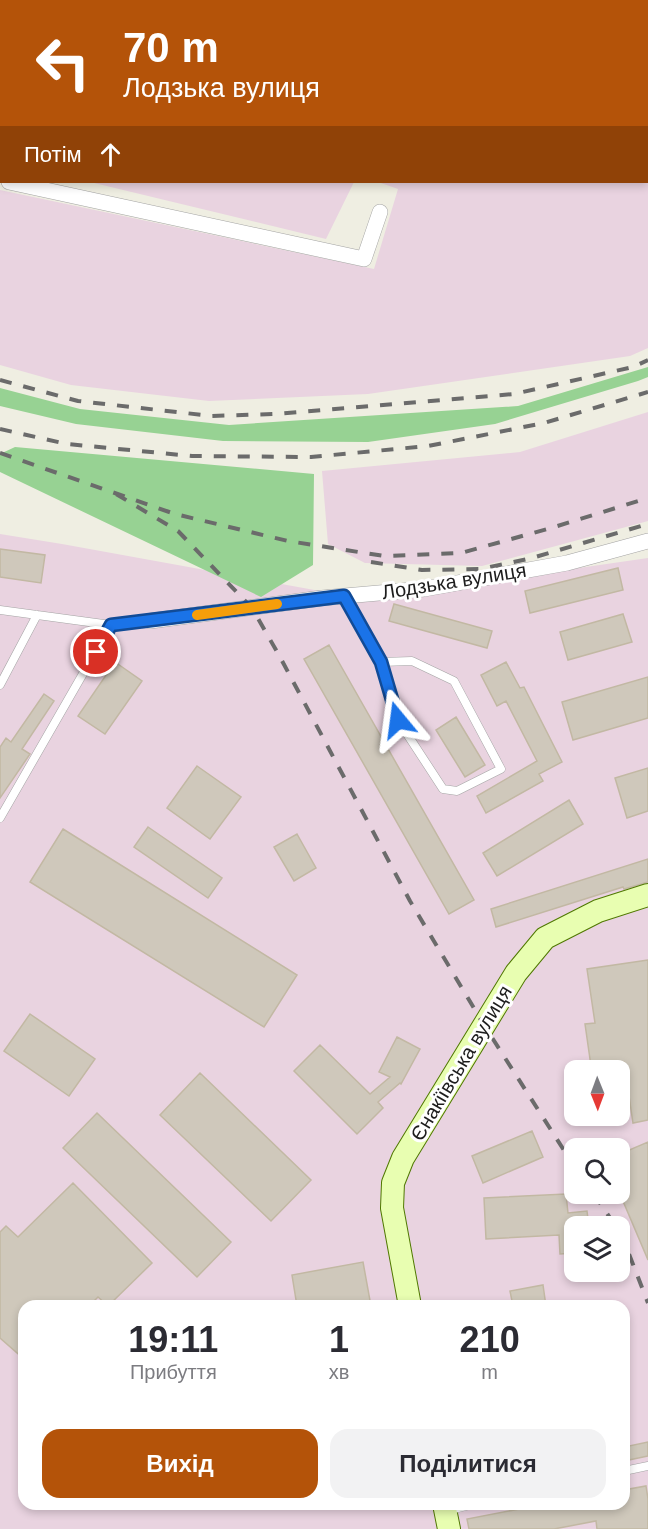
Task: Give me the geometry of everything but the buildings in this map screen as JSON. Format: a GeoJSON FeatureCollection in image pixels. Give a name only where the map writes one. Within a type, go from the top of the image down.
{"type":"FeatureCollection","features":[{"type":"Feature","properties":{"kind":"street"},"geometry":{"type":"LineString","coordinates":[[14,183],[364,259],[380,212]]}},
{"type":"Feature","properties":{"kind":"street","name":"Лодзька вулиця"},"geometry":{"type":"LineString","coordinates":[[150,621],[344,596],[424,589],[567,563],[648,541]]}},
{"type":"Feature","properties":{"kind":"street","name":"Єнакіївська вулиця"},"geometry":{"type":"LineString","coordinates":[[409,1300],[392,1208],[393,1183],[403,1158],[516,973],[545,938],[598,911],[648,895]]}},
{"type":"Feature","properties":{"kind":"lane"},"geometry":{"type":"LineString","coordinates":[[344,596],[381,662],[398,720],[443,789],[457,791],[501,769],[454,681],[412,661],[381,662]]}},
{"type":"Feature","properties":{"kind":"lane"},"geometry":{"type":"LineString","coordinates":[[0,610],[111,625],[150,621]]}},
{"type":"Feature","properties":{"kind":"lane"},"geometry":{"type":"LineString","coordinates":[[0,685],[37,615]]}},
{"type":"Feature","properties":{"kind":"lane"},"geometry":{"type":"LineString","coordinates":[[0,818],[111,625]]}},
{"type":"Feature","properties":{"kind":"lane"},"geometry":{"type":"LineString","coordinates":[[630,1470],[648,1466]]}},
{"type":"Feature","properties":{"kind":"shaded area"},"geometry":{"type":"Polygon","coordinates":[[[94,183],[354,183],[326,239],[94,183]]]}},
{"type":"Feature","properties":{"kind":"shaded area"},"geometry":{"type":"Polygon","coordinates":[[[381,183],[648,183],[648,348],[630,356],[368,394],[209,401],[71,385],[0,365],[0,190],[374,269],[398,189],[381,183]]]}},
{"type":"Feature","properties":{"kind":"shaded area"},"geometry":{"type":"Polygon","coordinates":[[[648,412],[648,521],[482,566],[365,563],[328,544],[322,471],[520,452],[648,412]]]}},
{"type":"Feature","properties":{"kind":"shaded area"},"geometry":{"type":"Polygon","coordinates":[[[0,534],[364,599],[648,558],[648,1529],[0,1529],[0,534]]]}},
{"type":"Feature","properties":{"kind":"green space"},"geometry":{"type":"Polygon","coordinates":[[[648,367],[648,377],[638,381],[495,424],[368,442],[223,441],[76,424],[0,406],[0,388],[80,409],[229,425],[518,406],[648,367]]]}},
{"type":"Feature","properties":{"kind":"green space"},"geometry":{"type":"Polygon","coordinates":[[[15,447],[314,474],[313,565],[261,597],[0,472],[0,454],[15,447]]]}},
{"type":"Feature","properties":{"kind":"railway"},"geometry":{"type":"LineString","coordinates":[[0,380],[78,401],[212,416],[276,414],[514,394],[633,367],[648,360]]}},
{"type":"Feature","properties":{"kind":"railway"},"geometry":{"type":"LineString","coordinates":[[0,429],[67,444],[192,456],[311,457],[428,446],[544,423],[648,392]]}},
{"type":"Feature","properties":{"kind":"railway"},"geometry":{"type":"LineString","coordinates":[[0,453],[175,514],[288,541],[384,556],[461,553],[648,498]]}},
{"type":"Feature","properties":{"kind":"railway"},"geometry":{"type":"LineString","coordinates":[[116,494],[178,531],[252,608],[410,901],[484,1025],[564,1150]]}},
{"type":"Feature","properties":{"kind":"railway"},"geometry":{"type":"LineString","coordinates":[[371,562],[422,570],[481,569],[532,558],[648,524]]}},
{"type":"Feature","properties":{"kind":"railway"},"geometry":{"type":"LineString","coordinates":[[601,1204],[609,1216]]}},
{"type":"Feature","properties":{"kind":"railway"},"geometry":{"type":"LineString","coordinates":[[630,1257],[648,1303]]}},
{"type":"Feature","properties":{"kind":"slow traffic"},"geometry":{"type":"LineString","coordinates":[[197,615],[277,604]]}},
{"type":"Feature","properties":{"kind":"route"},"geometry":{"type":"LineString","coordinates":[[96,652],[111,625],[344,596],[381,662],[398,720]]}}]}
